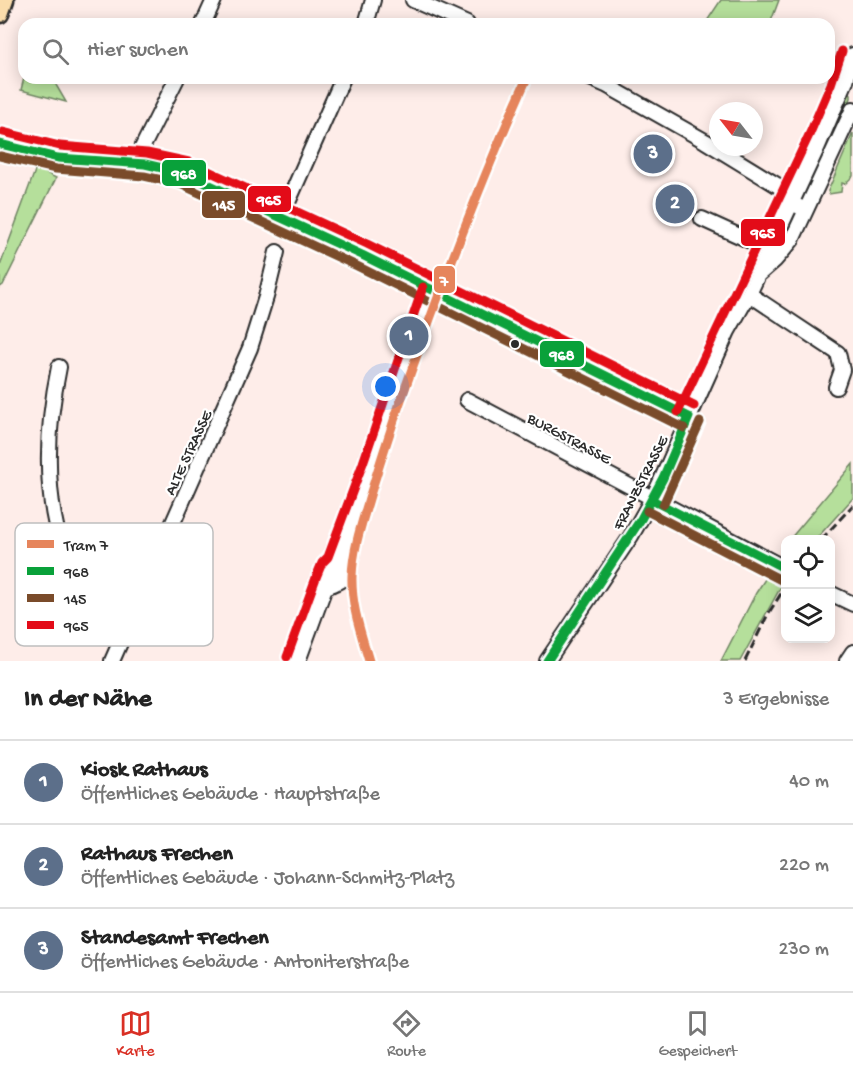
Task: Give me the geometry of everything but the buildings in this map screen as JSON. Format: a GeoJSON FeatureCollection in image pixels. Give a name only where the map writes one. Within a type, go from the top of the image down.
{"type":"FeatureCollection","features":[{"type":"Feature","properties":{"kind":"street"},"geometry":{"type":"LineString","coordinates":[[206,18],[214,0]]}},
{"type":"Feature","properties":{"kind":"street"},"geometry":{"type":"LineString","coordinates":[[368,18],[374,0]]}},
{"type":"Feature","properties":{"kind":"street"},"geometry":{"type":"LineString","coordinates":[[413,0],[454,18]]}},
{"type":"Feature","properties":{"kind":"street","name":"FRANZSTRASSE"},"geometry":{"type":"LineString","coordinates":[[547,661],[631,536],[652,500],[732,321],[748,294],[849,83],[853,55]]}},
{"type":"Feature","properties":{"kind":"street"},"geometry":{"type":"LineString","coordinates":[[142,148],[174,84]]}},
{"type":"Feature","properties":{"kind":"street"},"geometry":{"type":"LineString","coordinates":[[281,218],[340,84]]}},
{"type":"Feature","properties":{"kind":"street"},"geometry":{"type":"LineString","coordinates":[[604,84],[688,131],[785,190],[791,203],[806,210]]}},
{"type":"Feature","properties":{"kind":"street"},"geometry":{"type":"LineString","coordinates":[[757,275],[775,260],[792,240],[853,109]]}},
{"type":"Feature","properties":{"kind":"street"},"geometry":{"type":"LineString","coordinates":[[0,144],[76,160],[172,168],[362,255],[689,417]]}},
{"type":"Feature","properties":{"kind":"street"},"geometry":{"type":"LineString","coordinates":[[702,219],[768,249]]}},
{"type":"Feature","properties":{"kind":"street","name":"ALTE STRASSE"},"geometry":{"type":"LineString","coordinates":[[173,523],[250,348],[277,252]]}},
{"type":"Feature","properties":{"kind":"street"},"geometry":{"type":"LineString","coordinates":[[298,661],[326,587],[348,574],[346,566],[338,564],[434,291]]}},
{"type":"Feature","properties":{"kind":"street"},"geometry":{"type":"LineString","coordinates":[[748,294],[837,354],[842,370],[836,387]]}},
{"type":"Feature","properties":{"kind":"street"},"geometry":{"type":"LineString","coordinates":[[56,523],[50,490],[48,449],[50,415],[59,367]]}},
{"type":"Feature","properties":{"kind":"street","name":"BURGSTRASSE"},"geometry":{"type":"LineString","coordinates":[[467,400],[781,566]]}},
{"type":"Feature","properties":{"kind":"street"},"geometry":{"type":"LineString","coordinates":[[835,595],[853,604]]}},
{"type":"Feature","properties":{"kind":"street","name":"ALTE STRASSE"},"geometry":{"type":"LineString","coordinates":[[112,661],[119,646]]}},
{"type":"Feature","properties":{"kind":"street"},"geometry":{"type":"LineString","coordinates":[[847,661],[853,652]]}},
{"type":"Feature","properties":{"kind":"green space"},"geometry":{"type":"Polygon","coordinates":[[[721,0],[779,0],[772,18],[709,18],[721,0]]]}},
{"type":"Feature","properties":{"kind":"green space"},"geometry":{"type":"Polygon","coordinates":[[[22,84],[56,84],[66,102],[21,90],[22,84]]]}},
{"type":"Feature","properties":{"kind":"green space"},"geometry":{"type":"Polygon","coordinates":[[[848,92],[851,98],[810,192],[802,199],[801,197],[848,92]]]}},
{"type":"Feature","properties":{"kind":"green space"},"geometry":{"type":"Polygon","coordinates":[[[853,133],[853,176],[845,184],[842,183],[841,192],[829,194],[828,191],[853,133]]]}},
{"type":"Feature","properties":{"kind":"green space"},"geometry":{"type":"Polygon","coordinates":[[[36,168],[56,178],[0,287],[0,266],[36,168]]]}},
{"type":"Feature","properties":{"kind":"green space"},"geometry":{"type":"Polygon","coordinates":[[[853,464],[853,498],[820,535],[793,535],[853,464]]]}},
{"type":"Feature","properties":{"kind":"green space"},"geometry":{"type":"Polygon","coordinates":[[[769,573],[781,579],[781,586],[740,661],[721,661],[756,593],[769,573]]]}},
{"type":"Feature","properties":{"kind":"railway"},"geometry":{"type":"LineString","coordinates":[[826,535],[853,505]]}},
{"type":"Feature","properties":{"kind":"railway"},"geometry":{"type":"LineString","coordinates":[[745,661],[768,614],[784,589]]}},
{"type":"Feature","properties":{"kind":"tram line","name":"7"},"geometry":{"type":"LineString","coordinates":[[369,661],[357,619],[352,587],[354,555],[359,534],[390,432],[431,316],[477,196],[524,84]]}},
{"type":"Feature","properties":{"kind":"transit line","name":"965"},"geometry":{"type":"LineString","coordinates":[[835,72],[842,51]]}},
{"type":"Feature","properties":{"kind":"transit line","name":"965"},"geometry":{"type":"LineString","coordinates":[[678,412],[831,84]]}},
{"type":"Feature","properties":{"kind":"transit line","name":"965"},"geometry":{"type":"LineString","coordinates":[[3,132],[60,146],[147,153],[189,162],[367,244],[694,406]]}},
{"type":"Feature","properties":{"kind":"transit line","name":"968"},"geometry":{"type":"LineString","coordinates":[[0,144],[58,158],[145,164],[184,173],[362,255],[689,417]]}},
{"type":"Feature","properties":{"kind":"transit line","name":"145"},"geometry":{"type":"LineString","coordinates":[[0,156],[56,169],[144,176],[180,184],[357,266],[684,428]]}},
{"type":"Feature","properties":{"kind":"transit line","name":"965"},"geometry":{"type":"LineString","coordinates":[[287,657],[317,575],[322,563],[328,557],[363,463],[423,287]]}},
{"type":"Feature","properties":{"kind":"transit line","name":"968"},"geometry":{"type":"LineString","coordinates":[[547,661],[641,519],[663,478],[689,417]]}},
{"type":"Feature","properties":{"kind":"transit line","name":"145"},"geometry":{"type":"LineString","coordinates":[[663,505],[700,422]]}},
{"type":"Feature","properties":{"kind":"transit line","name":"968"},"geometry":{"type":"LineString","coordinates":[[652,500],[781,566]]}},
{"type":"Feature","properties":{"kind":"transit line","name":"145"},"geometry":{"type":"LineString","coordinates":[[647,511],[781,580]]}},
{"type":"Feature","properties":{"kind":"place","name":"Standesamt Frechen"},"geometry":{"type":"Point","coordinates":[653,154]}},
{"type":"Feature","properties":{"kind":"place","name":"Rathaus Frechen"},"geometry":{"type":"Point","coordinates":[675,204]}},
{"type":"Feature","properties":{"kind":"place","name":"Kiosk Rathaus"},"geometry":{"type":"Point","coordinates":[409,336]}}]}
